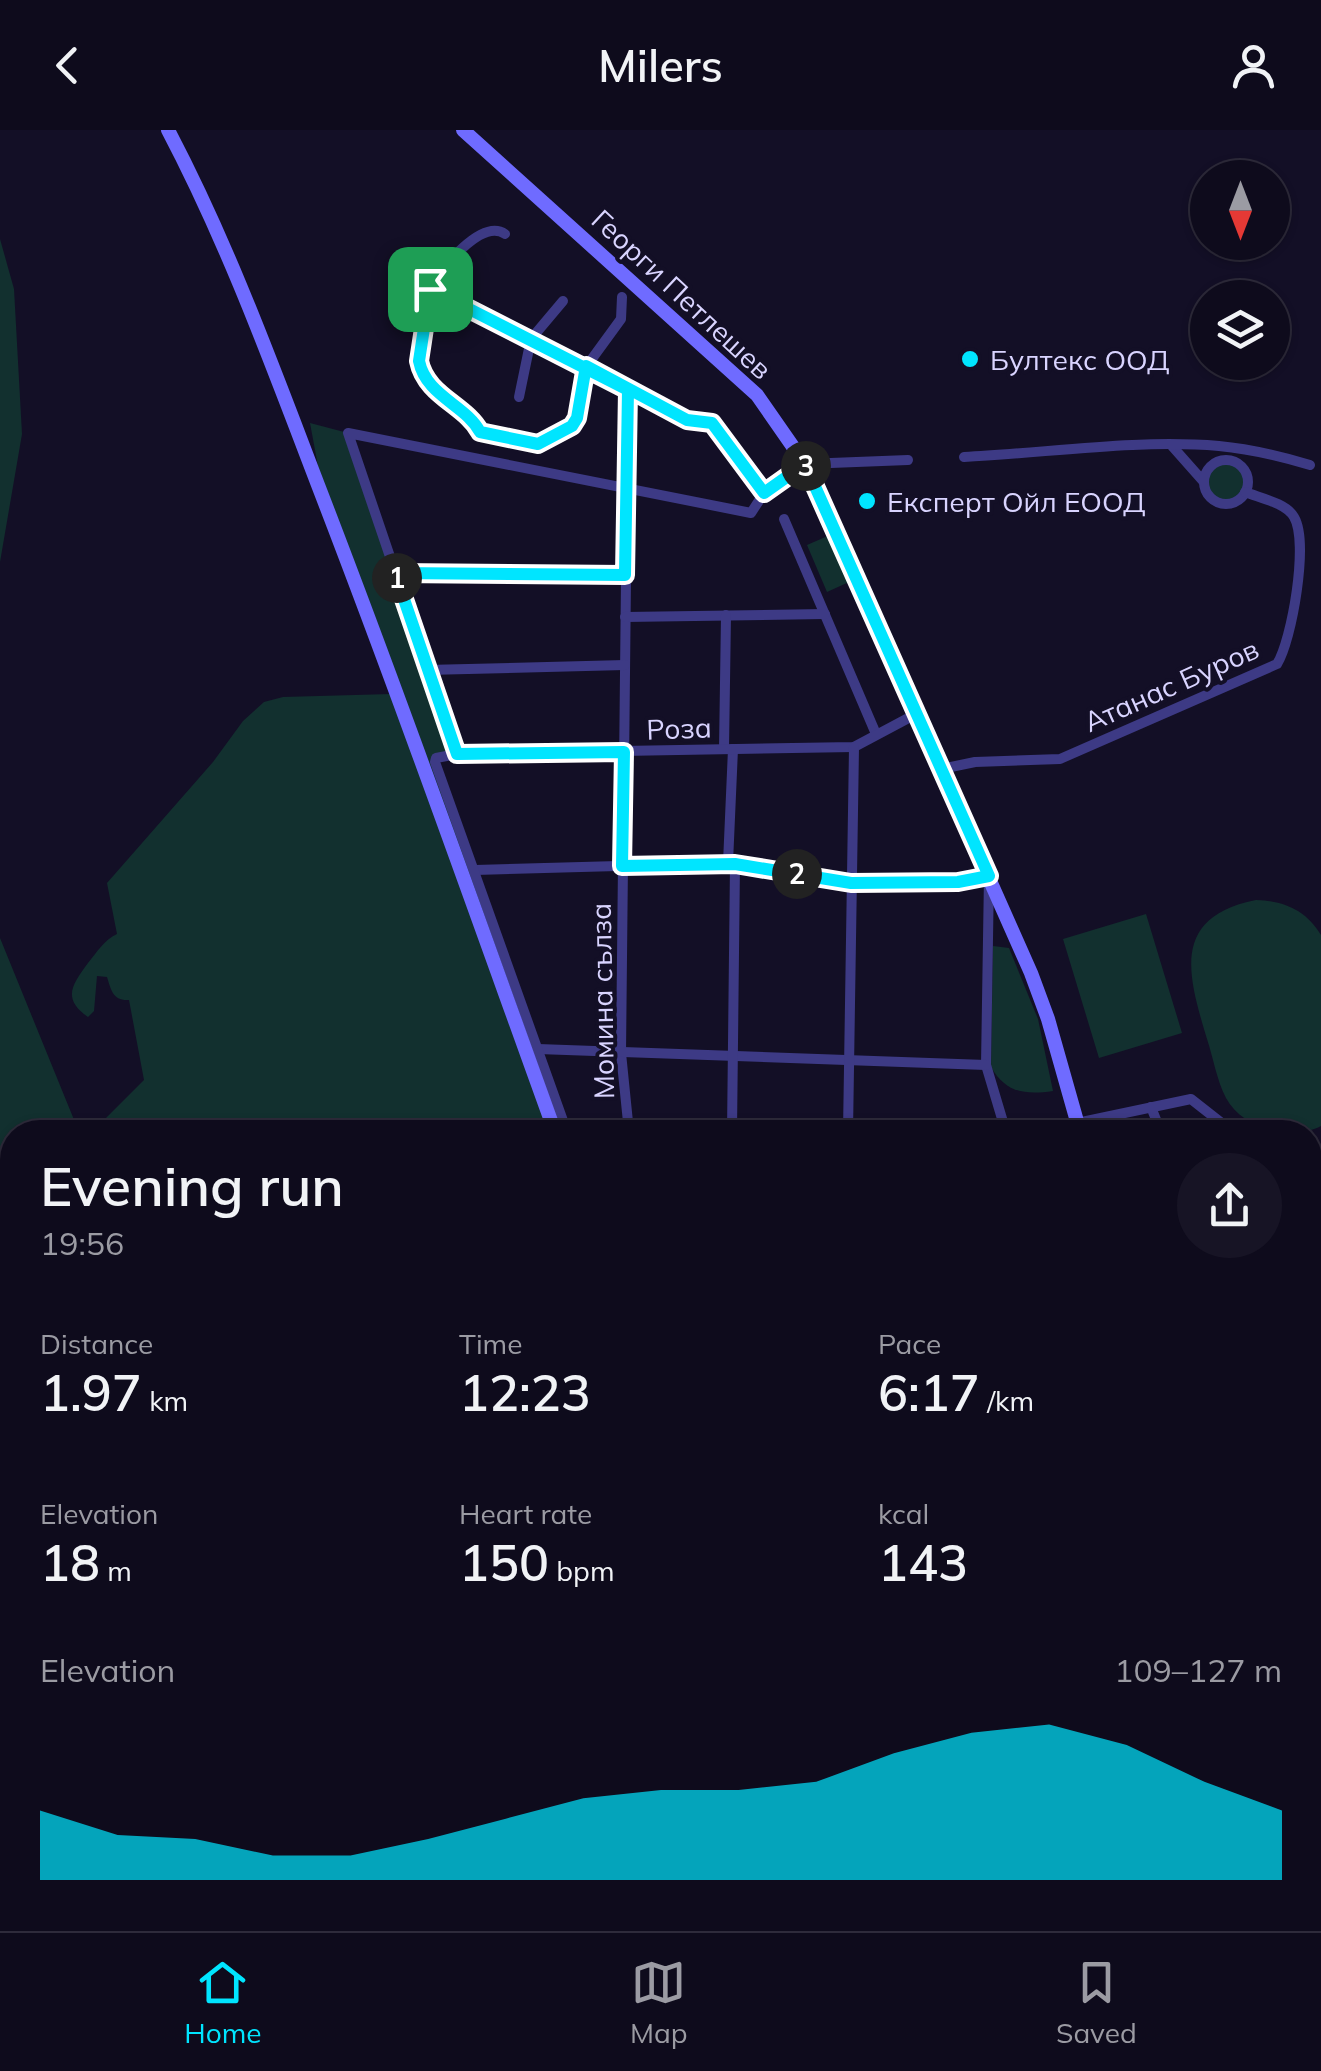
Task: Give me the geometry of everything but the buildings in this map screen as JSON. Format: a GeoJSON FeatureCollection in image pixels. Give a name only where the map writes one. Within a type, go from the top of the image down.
{"type":"FeatureCollection","features":[{"type":"Feature","properties":{"kind":"main road"},"geometry":{"type":"LineString","coordinates":[[168,130],[195,181],[266,348],[551,1120]]}},
{"type":"Feature","properties":{"kind":"main road","name":"Георги Петлешев"},"geometry":{"type":"LineString","coordinates":[[463,130],[757,395],[805,464],[989,876],[1048,1018],[1077,1120]]}},
{"type":"Feature","properties":{"kind":"street"},"geometry":{"type":"LineString","coordinates":[[506,234],[498,229],[489,230],[459,250],[430,289],[424,312],[420,367],[427,380],[458,411],[472,417],[480,432],[532,444],[575,424],[586,366],[621,319],[622,296]]}},
{"type":"Feature","properties":{"kind":"street"},"geometry":{"type":"LineString","coordinates":[[430,289],[687,420],[712,423],[764,493]]}},
{"type":"Feature","properties":{"kind":"street"},"geometry":{"type":"LineString","coordinates":[[518,397],[531,339],[563,301]]}},
{"type":"Feature","properties":{"kind":"street","name":"Момина сълза"},"geometry":{"type":"LineString","coordinates":[[628,390],[620,1053],[628,1120]]}},
{"type":"Feature","properties":{"kind":"street"},"geometry":{"type":"LineString","coordinates":[[457,754],[348,432],[751,512],[764,493],[805,464],[908,460]]}},
{"type":"Feature","properties":{"kind":"street"},"geometry":{"type":"LineString","coordinates":[[1172,446],[1204,476]]}},
{"type":"Feature","properties":{"kind":"street"},"geometry":{"type":"LineString","coordinates":[[1215,446],[1208,455],[1204,476],[1207,494],[1219,503],[1234,502],[1245,492],[1247,449]]}},
{"type":"Feature","properties":{"kind":"street"},"geometry":{"type":"LineString","coordinates":[[964,456],[1215,446],[1247,449],[1310,464]]}},
{"type":"Feature","properties":{"kind":"street"},"geometry":{"type":"LineString","coordinates":[[1204,476],[1216,462],[1231,460],[1247,475]]}},
{"type":"Feature","properties":{"kind":"street","name":"Атанас Буров"},"geometry":{"type":"LineString","coordinates":[[941,769],[975,762],[1060,759],[1277,664],[1284,654],[1298,587],[1299,530],[1289,510],[1245,492]]}},
{"type":"Feature","properties":{"kind":"street"},"geometry":{"type":"LineString","coordinates":[[784,519],[876,734]]}},
{"type":"Feature","properties":{"kind":"street"},"geometry":{"type":"LineString","coordinates":[[395,573],[625,575]]}},
{"type":"Feature","properties":{"kind":"street"},"geometry":{"type":"LineString","coordinates":[[625,617],[824,614]]}},
{"type":"Feature","properties":{"kind":"street"},"geometry":{"type":"LineString","coordinates":[[726,615],[732,1120]]}},
{"type":"Feature","properties":{"kind":"street"},"geometry":{"type":"LineString","coordinates":[[426,670],[625,665]]}},
{"type":"Feature","properties":{"kind":"street","name":"Роза"},"geometry":{"type":"LineString","coordinates":[[474,870],[436,758],[457,754],[854,747],[916,714]]}},
{"type":"Feature","properties":{"kind":"street"},"geometry":{"type":"LineString","coordinates":[[848,1120],[854,747]]}},
{"type":"Feature","properties":{"kind":"street"},"geometry":{"type":"LineString","coordinates":[[564,1120],[474,870],[731,864],[851,883],[958,882],[989,876],[986,1065],[1002,1120]]}},
{"type":"Feature","properties":{"kind":"street"},"geometry":{"type":"LineString","coordinates":[[538,1049],[986,1065]]}},
{"type":"Feature","properties":{"kind":"street"},"geometry":{"type":"LineString","coordinates":[[1106,1120],[1191,1099],[1218,1120]]}},
{"type":"Feature","properties":{"kind":"street"},"geometry":{"type":"LineString","coordinates":[[1150,1107],[1156,1120]]}},
{"type":"Feature","properties":{"kind":"green space"},"geometry":{"type":"Polygon","coordinates":[[[0,239],[14,289],[22,434],[0,562],[0,239]]]}},
{"type":"Feature","properties":{"kind":"green space"},"geometry":{"type":"Polygon","coordinates":[[[310,423],[348,433],[457,754],[436,758],[563,1120],[554,1120],[318,466],[310,423]]]}},
{"type":"Feature","properties":{"kind":"green space"},"geometry":{"type":"Polygon","coordinates":[[[1226,460],[1242,466],[1248,482],[1242,498],[1226,504],[1210,498],[1204,482],[1210,466],[1226,460]]]}},
{"type":"Feature","properties":{"kind":"green space"},"geometry":{"type":"Polygon","coordinates":[[[830,535],[849,582],[827,592],[807,545],[830,535]]]}},
{"type":"Feature","properties":{"kind":"green space"},"geometry":{"type":"Polygon","coordinates":[[[391,694],[545,1120],[104,1120],[144,1080],[129,1000],[116,997],[107,977],[97,976],[94,1011],[88,1017],[72,997],[74,984],[83,971],[104,943],[117,934],[107,883],[213,762],[243,721],[264,702],[283,697],[391,694]]]}},
{"type":"Feature","properties":{"kind":"green space"},"geometry":{"type":"Polygon","coordinates":[[[1256,900],[1276,902],[1308,919],[1321,935],[1321,1120],[1247,1120],[1226,1098],[1191,972],[1198,935],[1209,920],[1228,908],[1256,900]]]}},
{"type":"Feature","properties":{"kind":"green space"},"geometry":{"type":"Polygon","coordinates":[[[1146,914],[1182,1033],[1099,1058],[1063,939],[1146,914]]]}},
{"type":"Feature","properties":{"kind":"green space"},"geometry":{"type":"Polygon","coordinates":[[[0,938],[74,1120],[0,1120],[0,938]]]}},
{"type":"Feature","properties":{"kind":"green space"},"geometry":{"type":"Polygon","coordinates":[[[993,946],[1009,948],[1038,1019],[1053,1091],[1017,1090],[1003,1082],[991,1067],[993,946]]]}},
{"type":"Feature","properties":{"kind":"place","name":"Бултекс ООД"},"geometry":{"type":"Point","coordinates":[970,359]}},
{"type":"Feature","properties":{"kind":"place","name":"Експерт Ойл ЕООД"},"geometry":{"type":"Point","coordinates":[867,501]}},
{"type":"Feature","properties":{"kind":"route"},"geometry":{"type":"LineString","coordinates":[[430,289],[419,361],[422,372],[458,411],[472,417],[480,432],[538,444],[572,426],[577,418],[586,366],[687,420],[712,423],[764,493],[805,464],[989,876],[958,882],[851,883],[735,864],[622,866],[624,752],[457,754],[395,573],[625,575],[628,390],[586,366],[430,289]]}}]}
